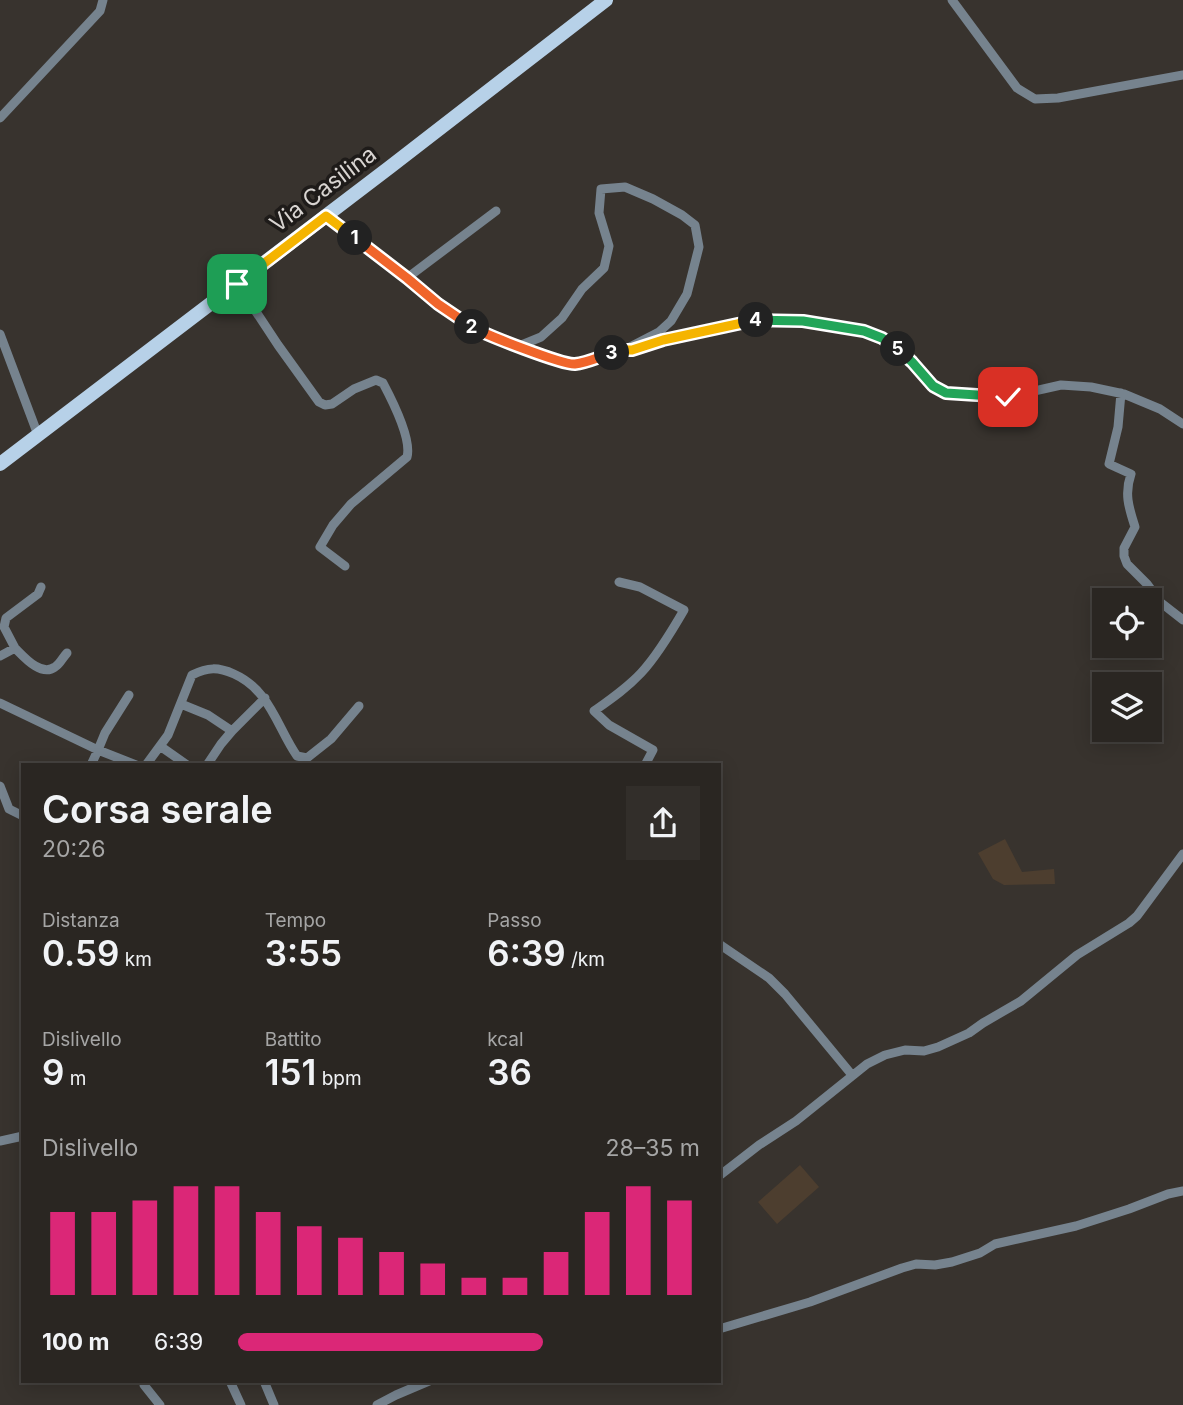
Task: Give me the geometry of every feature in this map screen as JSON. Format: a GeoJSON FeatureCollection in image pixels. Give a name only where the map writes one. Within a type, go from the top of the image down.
{"type":"FeatureCollection","features":[{"type":"Feature","properties":{"kind":"main road","name":"Via Casilina"},"geometry":{"type":"LineString","coordinates":[[0,464],[606,0]]}},
{"type":"Feature","properties":{"kind":"street"},"geometry":{"type":"LineString","coordinates":[[100,11],[103,0]]}},
{"type":"Feature","properties":{"kind":"street"},"geometry":{"type":"LineString","coordinates":[[0,118],[111,0]]}},
{"type":"Feature","properties":{"kind":"street"},"geometry":{"type":"LineString","coordinates":[[951,0],[1017,88],[1035,99],[1058,98],[1183,75]]}},
{"type":"Feature","properties":{"kind":"street"},"geometry":{"type":"LineString","coordinates":[[326,216],[461,321],[486,335],[560,361],[575,364],[622,350],[659,332],[671,321],[687,294],[699,247],[695,225],[653,199],[625,187],[601,189],[599,213],[609,246],[604,268],[582,289],[562,318],[541,337],[519,346]]}},
{"type":"Feature","properties":{"kind":"street"},"geometry":{"type":"LineString","coordinates":[[407,278],[496,211]]}},
{"type":"Feature","properties":{"kind":"street"},"geometry":{"type":"LineString","coordinates":[[237,284],[319,402],[332,404],[354,389],[376,380],[383,383],[402,425],[409,451],[407,457],[351,504],[333,525],[320,547],[345,566]]}},
{"type":"Feature","properties":{"kind":"street"},"geometry":{"type":"LineString","coordinates":[[622,350],[632,350],[663,340],[759,320],[803,321],[864,331],[882,338],[912,362],[933,386],[946,393],[1008,397],[1061,385],[1091,387],[1121,393],[1160,410],[1183,424]]}},
{"type":"Feature","properties":{"kind":"street"},"geometry":{"type":"LineString","coordinates":[[0,334],[38,435]]}},
{"type":"Feature","properties":{"kind":"street"},"geometry":{"type":"LineString","coordinates":[[1121,393],[1118,427],[1109,464],[1131,474],[1126,487],[1135,527],[1124,548],[1124,556],[1127,564],[1160,602],[1183,620]]}},
{"type":"Feature","properties":{"kind":"street"},"geometry":{"type":"LineString","coordinates":[[619,582],[640,587],[684,610],[643,672],[594,711],[609,725],[653,750],[646,763]]}},
{"type":"Feature","properties":{"kind":"street"},"geometry":{"type":"LineString","coordinates":[[41,587],[38,594],[6,618],[4,627],[15,648],[41,668],[55,668],[67,653]]}},
{"type":"Feature","properties":{"kind":"street"},"geometry":{"type":"LineString","coordinates":[[0,656],[15,648]]}},
{"type":"Feature","properties":{"kind":"street"},"geometry":{"type":"LineString","coordinates":[[147,763],[168,735],[192,675],[205,668],[221,668],[243,678],[261,692],[299,760],[307,758],[331,739],[359,706]]}},
{"type":"Feature","properties":{"kind":"street"},"geometry":{"type":"LineString","coordinates":[[92,763],[105,733],[129,695]]}},
{"type":"Feature","properties":{"kind":"street"},"geometry":{"type":"LineString","coordinates":[[208,763],[232,731],[265,698]]}},
{"type":"Feature","properties":{"kind":"street"},"geometry":{"type":"LineString","coordinates":[[0,703],[131,763]]}},
{"type":"Feature","properties":{"kind":"street"},"geometry":{"type":"LineString","coordinates":[[181,704],[208,715],[232,731]]}},
{"type":"Feature","properties":{"kind":"street"},"geometry":{"type":"LineString","coordinates":[[160,746],[184,763]]}},
{"type":"Feature","properties":{"kind":"street"},"geometry":{"type":"LineString","coordinates":[[0,786],[9,809],[21,815]]}},
{"type":"Feature","properties":{"kind":"street"},"geometry":{"type":"LineString","coordinates":[[721,1174],[822,1101],[867,1064],[885,1055],[905,1050],[924,1051],[952,1042],[1021,1001],[1077,955],[1137,916],[1183,854]]}},
{"type":"Feature","properties":{"kind":"street"},"geometry":{"type":"LineString","coordinates":[[721,945],[769,978],[852,1075]]}},
{"type":"Feature","properties":{"kind":"street"},"geometry":{"type":"LineString","coordinates":[[0,1141],[21,1136]]}},
{"type":"Feature","properties":{"kind":"street"},"geometry":{"type":"LineString","coordinates":[[721,1327],[810,1302],[902,1268],[916,1264],[952,1262],[980,1253],[995,1244],[1085,1223],[1183,1191]]}},
{"type":"Feature","properties":{"kind":"street"},"geometry":{"type":"LineString","coordinates":[[145,1383],[160,1405]]}},
{"type":"Feature","properties":{"kind":"street"},"geometry":{"type":"LineString","coordinates":[[231,1383],[241,1405]]}},
{"type":"Feature","properties":{"kind":"street"},"geometry":{"type":"LineString","coordinates":[[265,1383],[274,1405]]}},
{"type":"Feature","properties":{"kind":"street"},"geometry":{"type":"LineString","coordinates":[[377,1405],[424,1383]]}},
{"type":"Feature","properties":{"kind":"shaded area"},"geometry":{"type":"Polygon","coordinates":[[[1005,839],[1022,872],[1054,869],[1055,884],[1004,885],[993,879],[978,853],[1005,839]]]}},
{"type":"Feature","properties":{"kind":"shaded area"},"geometry":{"type":"Polygon","coordinates":[[[800,1165],[819,1187],[777,1224],[758,1202],[800,1165]]]}},
{"type":"Feature","properties":{"kind":"route"},"geometry":{"type":"LineString","coordinates":[[237,284],[326,216],[461,321],[486,335],[560,361],[575,364],[663,340],[759,320],[803,321],[864,331],[882,338],[912,362],[933,386],[946,393],[1008,397]]}}]}
